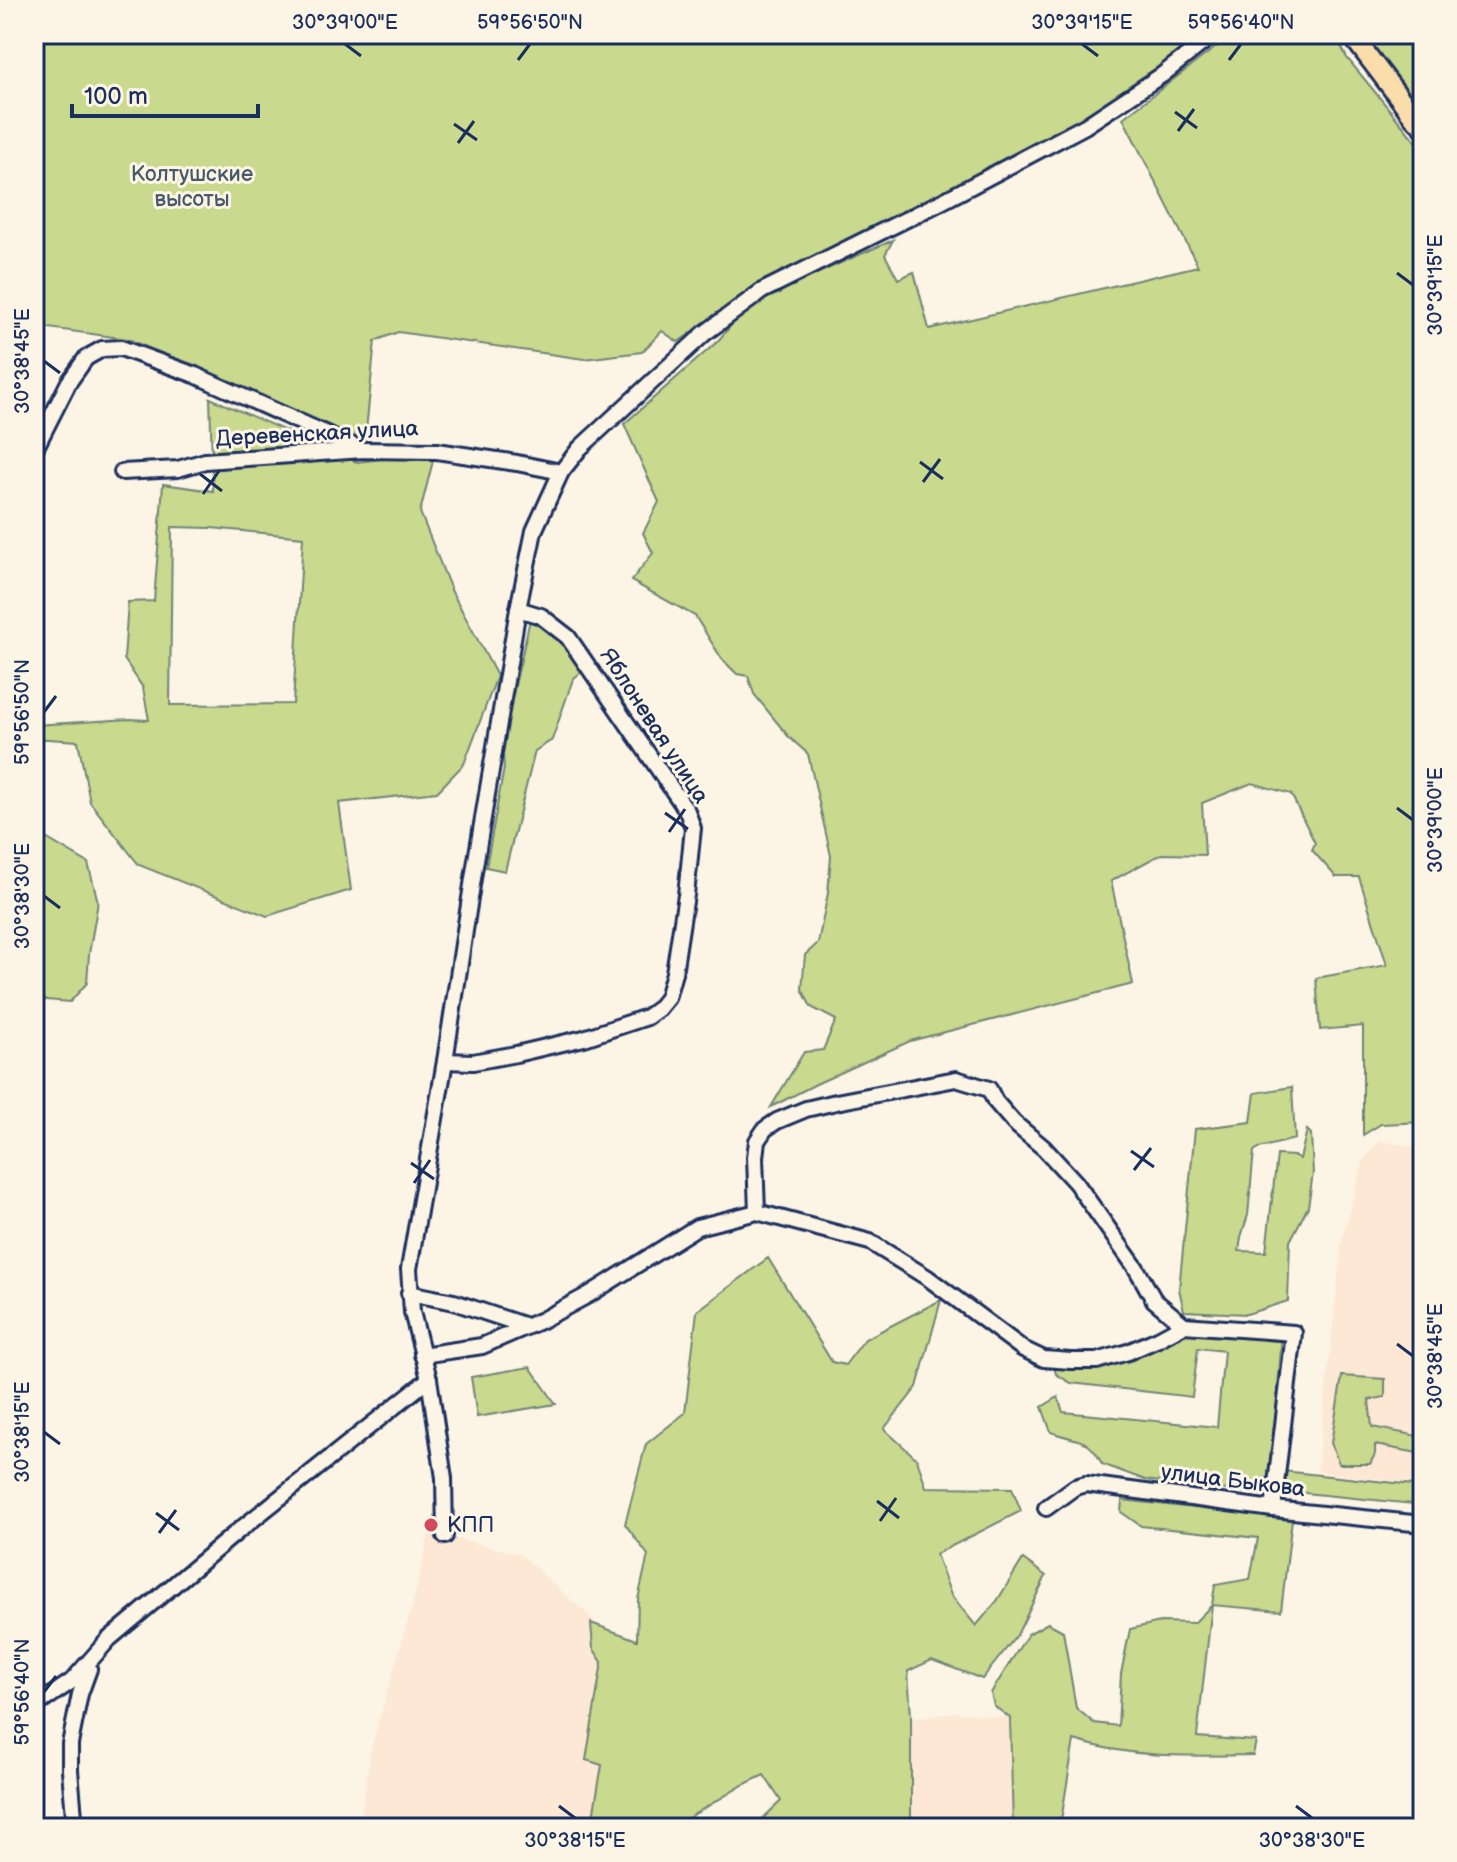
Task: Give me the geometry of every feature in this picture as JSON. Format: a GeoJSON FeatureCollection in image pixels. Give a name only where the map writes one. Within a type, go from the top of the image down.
{"type":"FeatureCollection","features":[{"type":"Feature","properties":{"kind":"main road"},"geometry":{"type":"LineString","coordinates":[[1351,34],[1423,126]]}},
{"type":"Feature","properties":{"kind":"street"},"geometry":{"type":"LineString","coordinates":[[445,1536],[444,1478],[429,1379],[409,1293],[409,1269],[518,609],[534,531],[561,472],[580,448],[705,333],[762,291],[1085,126],[1162,75],[1214,34]]}},
{"type":"Feature","properties":{"kind":"street"},"geometry":{"type":"LineString","coordinates":[[34,451],[69,382],[86,358],[102,349],[121,348],[195,375],[363,450]]}},
{"type":"Feature","properties":{"kind":"street","name":"Деревенская улица"},"geometry":{"type":"LineString","coordinates":[[122,472],[178,469],[205,461],[363,450],[437,451],[561,472]]}},
{"type":"Feature","properties":{"kind":"street","name":"Яблоневая улица"},"geometry":{"type":"LineString","coordinates":[[445,1061],[473,1062],[516,1054],[596,1034],[647,1017],[667,998],[674,973],[693,828],[687,811],[568,637],[541,616],[518,609]]}},
{"type":"Feature","properties":{"kind":"street"},"geometry":{"type":"LineString","coordinates":[[757,1212],[755,1157],[757,1141],[765,1129],[806,1109],[956,1079],[989,1089],[1014,1123],[1044,1148],[1076,1183],[1136,1268],[1154,1300],[1184,1325]]}},
{"type":"Feature","properties":{"kind":"street"},"geometry":{"type":"LineString","coordinates":[[422,1355],[482,1346],[542,1320],[590,1294],[697,1227],[757,1212],[870,1242],[928,1278],[1023,1349],[1044,1359],[1097,1361],[1128,1352],[1184,1325],[1294,1333],[1273,1509]]}},
{"type":"Feature","properties":{"kind":"street"},"geometry":{"type":"LineString","coordinates":[[409,1293],[454,1302],[526,1326]]}},
{"type":"Feature","properties":{"kind":"street"},"geometry":{"type":"LineString","coordinates":[[34,1707],[72,1681],[109,1639],[237,1532],[429,1379]]}},
{"type":"Feature","properties":{"kind":"street","name":"улица Быкова"},"geometry":{"type":"LineString","coordinates":[[1046,1508],[1075,1487],[1086,1484],[1273,1509],[1423,1524]]}},
{"type":"Feature","properties":{"kind":"street"},"geometry":{"type":"LineString","coordinates":[[75,1828],[70,1744],[80,1694],[97,1654]]}},
{"type":"Feature","properties":{"kind":"shaded area"},"geometry":{"type":"Polygon","coordinates":[[[1379,1141],[1423,1148],[1423,1484],[1317,1472],[1342,1240],[1363,1161],[1379,1141]]]}},
{"type":"Feature","properties":{"kind":"shaded area"},"geometry":{"type":"Polygon","coordinates":[[[429,1532],[520,1554],[594,1620],[591,1623],[602,1662],[586,1760],[602,1764],[591,1828],[359,1828],[371,1749],[417,1588],[429,1532]]]}},
{"type":"Feature","properties":{"kind":"shaded area"},"geometry":{"type":"Polygon","coordinates":[[[956,1712],[1010,1718],[1013,1828],[912,1828],[912,1719],[956,1712]]]}},
{"type":"Feature","properties":{"kind":"green space","name":"Колтушские высоты"},"geometry":{"type":"Polygon","coordinates":[[[34,34],[1204,34],[1101,109],[789,271],[784,288],[893,240],[885,255],[898,279],[914,272],[929,329],[1198,266],[1123,118],[1233,34],[1335,34],[1347,58],[1423,148],[1423,1122],[1381,1124],[1363,1135],[1363,1026],[1320,1030],[1316,978],[1387,965],[1359,877],[1336,877],[1312,850],[1315,843],[1291,794],[1252,783],[1202,803],[1205,855],[1161,854],[1111,881],[1133,984],[910,1041],[771,1107],[804,1052],[823,1050],[836,1020],[811,1007],[802,989],[805,955],[818,943],[828,893],[831,856],[808,754],[788,736],[754,694],[748,676],[737,674],[722,659],[695,616],[631,581],[653,553],[643,533],[659,502],[624,424],[717,342],[755,297],[780,294],[784,274],[743,297],[678,342],[662,331],[642,352],[584,359],[398,332],[375,341],[365,441],[128,339],[34,326],[34,34]]]}},
{"type":"Feature","properties":{"kind":"green space"},"geometry":{"type":"Polygon","coordinates":[[[1361,34],[1423,34],[1423,109],[1394,79],[1361,34]]]}},
{"type":"Feature","properties":{"kind":"green space"},"geometry":{"type":"Polygon","coordinates":[[[210,398],[357,462],[435,453],[420,512],[451,590],[497,676],[464,764],[437,792],[339,803],[351,890],[267,916],[139,865],[90,802],[78,741],[34,738],[34,725],[149,720],[143,688],[124,659],[128,602],[154,601],[163,484],[213,491],[210,398]],[[172,527],[170,705],[293,704],[303,537],[172,527]]]}},
{"type":"Feature","properties":{"kind":"green space"},"geometry":{"type":"Polygon","coordinates":[[[531,615],[565,641],[585,669],[573,679],[552,740],[535,751],[505,871],[486,867],[504,768],[502,743],[531,615]]]}},
{"type":"Feature","properties":{"kind":"green space"},"geometry":{"type":"Polygon","coordinates":[[[34,831],[88,863],[98,902],[87,983],[70,1002],[34,999],[34,831]]]}},
{"type":"Feature","properties":{"kind":"green space"},"geometry":{"type":"Polygon","coordinates":[[[1292,1087],[1295,1139],[1254,1151],[1248,1215],[1239,1251],[1266,1252],[1277,1155],[1300,1159],[1307,1130],[1311,1134],[1313,1173],[1308,1207],[1290,1241],[1288,1301],[1247,1314],[1184,1311],[1179,1289],[1195,1129],[1251,1122],[1255,1093],[1292,1087]]]}},
{"type":"Feature","properties":{"kind":"green space"},"geometry":{"type":"Polygon","coordinates":[[[768,1258],[832,1362],[845,1365],[865,1339],[941,1300],[917,1387],[884,1429],[917,1459],[926,1487],[1012,1488],[1021,1511],[936,1554],[951,1595],[976,1626],[997,1601],[1023,1559],[1046,1576],[1017,1635],[982,1679],[932,1660],[908,1671],[911,1828],[804,1828],[793,1822],[786,1828],[723,1828],[741,1818],[756,1825],[781,1801],[764,1775],[673,1827],[643,1828],[617,1816],[612,1828],[591,1828],[602,1765],[586,1760],[602,1662],[593,1648],[591,1623],[637,1640],[638,1599],[648,1555],[625,1524],[646,1444],[685,1413],[697,1311],[768,1258]]]}},
{"type":"Feature","properties":{"kind":"green space"},"geometry":{"type":"Polygon","coordinates":[[[1202,1330],[1282,1334],[1270,1495],[1145,1480],[1102,1464],[1087,1444],[1051,1432],[1042,1407],[1058,1397],[1063,1412],[1217,1427],[1224,1351],[1198,1348],[1192,1397],[1071,1383],[1056,1374],[1054,1366],[1202,1330]]]}},
{"type":"Feature","properties":{"kind":"green space"},"geometry":{"type":"Polygon","coordinates":[[[530,1367],[556,1404],[477,1417],[471,1377],[530,1367]]]}},
{"type":"Feature","properties":{"kind":"green space"},"geometry":{"type":"Polygon","coordinates":[[[1342,1376],[1385,1379],[1385,1397],[1369,1400],[1372,1427],[1423,1437],[1423,1454],[1375,1445],[1370,1464],[1339,1464],[1331,1443],[1342,1376]]]}},
{"type":"Feature","properties":{"kind":"green space"},"geometry":{"type":"Polygon","coordinates":[[[1282,1471],[1423,1486],[1423,1505],[1285,1491],[1282,1471]]]}},
{"type":"Feature","properties":{"kind":"green space"},"geometry":{"type":"Polygon","coordinates":[[[1122,1500],[1292,1519],[1281,1611],[1212,1605],[1215,1585],[1250,1579],[1258,1538],[1141,1526],[1121,1512],[1122,1500]]]}},
{"type":"Feature","properties":{"kind":"green space"},"geometry":{"type":"Polygon","coordinates":[[[1212,1605],[1197,1737],[1256,1741],[1253,1755],[1141,1753],[1074,1740],[1061,1821],[1056,1828],[1013,1828],[1010,1718],[994,1706],[991,1693],[1028,1634],[1048,1623],[1063,1631],[1076,1708],[1094,1723],[1118,1726],[1121,1674],[1130,1629],[1160,1622],[1194,1623],[1212,1605]]]}},
{"type":"Feature","properties":{"kind":"place","name":"КПП"},"geometry":{"type":"Point","coordinates":[431,1525]}}]}
